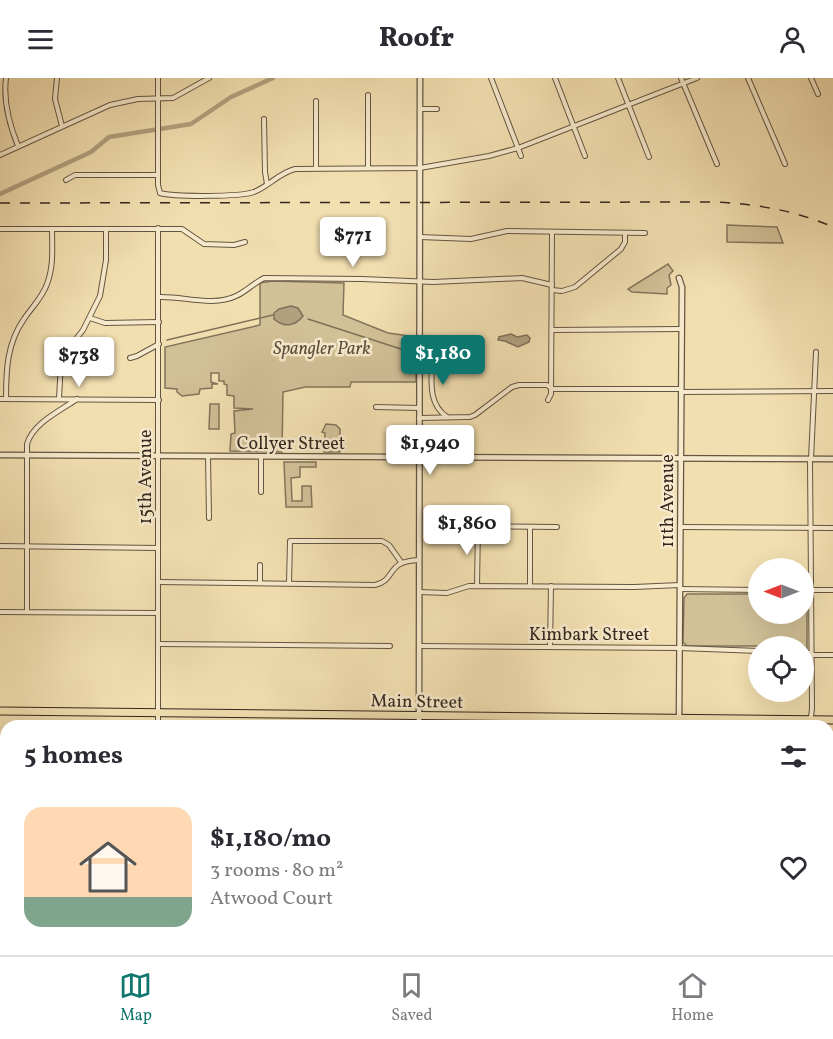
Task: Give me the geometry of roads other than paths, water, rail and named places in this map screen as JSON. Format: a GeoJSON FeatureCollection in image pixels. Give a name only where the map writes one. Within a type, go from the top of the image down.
{"type":"FeatureCollection","features":[{"type":"Feature","properties":{"kind":"highway","name":"Main Street"},"geometry":{"type":"LineString","coordinates":[[0,712],[592,720]]}},
{"type":"Feature","properties":{"kind":"street"},"geometry":{"type":"LineString","coordinates":[[6,78],[5,99],[8,116],[18,146]]}},
{"type":"Feature","properties":{"kind":"street"},"geometry":{"type":"LineString","coordinates":[[57,78],[55,99],[62,126]]}},
{"type":"Feature","properties":{"kind":"street"},"geometry":{"type":"LineString","coordinates":[[158,78],[160,193],[242,194],[252,192],[286,171],[316,168],[420,168],[489,156],[518,148],[697,78]]}},
{"type":"Feature","properties":{"kind":"street"},"geometry":{"type":"LineString","coordinates":[[0,155],[104,107],[124,101],[158,99],[182,94],[209,78]]}},
{"type":"Feature","properties":{"kind":"street"},"geometry":{"type":"LineString","coordinates":[[419,720],[420,78]]}},
{"type":"Feature","properties":{"kind":"street"},"geometry":{"type":"LineString","coordinates":[[491,78],[521,156]]}},
{"type":"Feature","properties":{"kind":"street"},"geometry":{"type":"LineString","coordinates":[[555,78],[585,156]]}},
{"type":"Feature","properties":{"kind":"street"},"geometry":{"type":"LineString","coordinates":[[618,78],[649,157]]}},
{"type":"Feature","properties":{"kind":"street"},"geometry":{"type":"LineString","coordinates":[[681,78],[717,164]]}},
{"type":"Feature","properties":{"kind":"street"},"geometry":{"type":"LineString","coordinates":[[748,78],[785,164]]}},
{"type":"Feature","properties":{"kind":"street"},"geometry":{"type":"LineString","coordinates":[[811,78],[818,94]]}},
{"type":"Feature","properties":{"kind":"street"},"geometry":{"type":"LineString","coordinates":[[368,95],[368,168]]}},
{"type":"Feature","properties":{"kind":"street"},"geometry":{"type":"LineString","coordinates":[[316,101],[316,168]]}},
{"type":"Feature","properties":{"kind":"street"},"geometry":{"type":"LineString","coordinates":[[420,109],[437,109]]}},
{"type":"Feature","properties":{"kind":"street"},"geometry":{"type":"LineString","coordinates":[[264,119],[267,184]]}},
{"type":"Feature","properties":{"kind":"street"},"geometry":{"type":"LineString","coordinates":[[66,180],[75,176],[159,175]]}},
{"type":"Feature","properties":{"kind":"street","name":"15th Avenue"},"geometry":{"type":"LineString","coordinates":[[158,228],[158,720]]}},
{"type":"Feature","properties":{"kind":"street"},"geometry":{"type":"LineString","coordinates":[[0,229],[182,229],[204,244],[234,245],[245,242]]}},
{"type":"Feature","properties":{"kind":"street"},"geometry":{"type":"LineString","coordinates":[[6,399],[6,372],[11,344],[24,318],[41,297],[50,274],[52,229]]}},
{"type":"Feature","properties":{"kind":"street"},"geometry":{"type":"LineString","coordinates":[[59,399],[61,361],[90,318],[100,296],[106,229]]}},
{"type":"Feature","properties":{"kind":"street"},"geometry":{"type":"LineString","coordinates":[[420,237],[471,238],[507,231],[645,233]]}},
{"type":"Feature","properties":{"kind":"street"},"geometry":{"type":"LineString","coordinates":[[548,400],[552,388],[552,232]]}},
{"type":"Feature","properties":{"kind":"street"},"geometry":{"type":"LineString","coordinates":[[552,290],[561,291],[574,287],[621,249],[625,242],[625,233]]}},
{"type":"Feature","properties":{"kind":"street"},"geometry":{"type":"LineString","coordinates":[[159,297],[221,300],[237,296],[250,285],[264,278],[433,282],[522,278],[552,285]]}},
{"type":"Feature","properties":{"kind":"street","name":"11th Avenue"},"geometry":{"type":"LineString","coordinates":[[679,278],[682,287],[679,720]]}},
{"type":"Feature","properties":{"kind":"street"},"geometry":{"type":"LineString","coordinates":[[90,318],[105,323],[159,322]]}},
{"type":"Feature","properties":{"kind":"street"},"geometry":{"type":"LineString","coordinates":[[552,330],[682,329]]}},
{"type":"Feature","properties":{"kind":"street"},"geometry":{"type":"LineString","coordinates":[[130,358],[159,344]]}},
{"type":"Feature","properties":{"kind":"street"},"geometry":{"type":"LineString","coordinates":[[810,558],[810,460],[816,352]]}},
{"type":"Feature","properties":{"kind":"street"},"geometry":{"type":"LineString","coordinates":[[432,358],[433,400],[448,418]]}},
{"type":"Feature","properties":{"kind":"street"},"geometry":{"type":"LineString","coordinates":[[419,418],[475,415],[506,391],[519,385],[681,391],[833,392]]}},
{"type":"Feature","properties":{"kind":"street"},"geometry":{"type":"LineString","coordinates":[[0,399],[159,400]]}},
{"type":"Feature","properties":{"kind":"street"},"geometry":{"type":"LineString","coordinates":[[27,612],[27,444],[33,432],[77,399]]}},
{"type":"Feature","properties":{"kind":"street"},"geometry":{"type":"LineString","coordinates":[[376,407],[419,408]]}},
{"type":"Feature","properties":{"kind":"street","name":"Collyer Street"},"geometry":{"type":"LineString","coordinates":[[0,455],[833,459]]}},
{"type":"Feature","properties":{"kind":"street"},"geometry":{"type":"LineString","coordinates":[[208,456],[209,518]]}},
{"type":"Feature","properties":{"kind":"street"},"geometry":{"type":"LineString","coordinates":[[261,456],[261,492]]}},
{"type":"Feature","properties":{"kind":"street"},"geometry":{"type":"LineString","coordinates":[[477,586],[478,526],[557,527]]}},
{"type":"Feature","properties":{"kind":"street"},"geometry":{"type":"LineString","coordinates":[[530,527],[530,586]]}},
{"type":"Feature","properties":{"kind":"street"},"geometry":{"type":"LineString","coordinates":[[680,527],[833,528]]}},
{"type":"Feature","properties":{"kind":"street"},"geometry":{"type":"LineString","coordinates":[[289,583],[290,541],[382,541],[389,544],[401,562]]}},
{"type":"Feature","properties":{"kind":"street"},"geometry":{"type":"LineString","coordinates":[[0,546],[158,548]]}},
{"type":"Feature","properties":{"kind":"street"},"geometry":{"type":"LineString","coordinates":[[158,582],[375,585],[386,581],[393,569],[401,562],[419,560]]}},
{"type":"Feature","properties":{"kind":"street"},"geometry":{"type":"LineString","coordinates":[[260,565],[260,583]]}},
{"type":"Feature","properties":{"kind":"street"},"geometry":{"type":"LineString","coordinates":[[419,592],[447,593],[468,586],[748,590]]}},
{"type":"Feature","properties":{"kind":"street"},"geometry":{"type":"LineString","coordinates":[[550,647],[551,586]]}},
{"type":"Feature","properties":{"kind":"street"},"geometry":{"type":"LineString","coordinates":[[814,590],[833,590]]}},
{"type":"Feature","properties":{"kind":"street"},"geometry":{"type":"LineString","coordinates":[[0,612],[158,613]]}},
{"type":"Feature","properties":{"kind":"street"},"geometry":{"type":"LineString","coordinates":[[158,644],[390,646]]}},
{"type":"Feature","properties":{"kind":"street","name":"Kimbark Street"},"geometry":{"type":"LineString","coordinates":[[419,646],[748,651]]}},
{"type":"Feature","properties":{"kind":"street"},"geometry":{"type":"LineString","coordinates":[[814,654],[833,655]]}},
{"type":"Feature","properties":{"kind":"street"},"geometry":{"type":"LineString","coordinates":[[810,702],[810,720]]}},
{"type":"Feature","properties":{"kind":"waterway"},"geometry":{"type":"LineString","coordinates":[[0,194],[91,152],[109,137],[191,124],[231,97],[273,78]]}},
{"type":"Feature","properties":{"kind":"waterway"},"geometry":{"type":"LineString","coordinates":[[167,340],[273,315]]}},
{"type":"Feature","properties":{"kind":"waterway"},"geometry":{"type":"LineString","coordinates":[[308,319],[404,350]]}},
{"type":"Feature","properties":{"kind":"waterway"},"geometry":{"type":"LineString","coordinates":[[430,349],[448,343]]}},
{"type":"Feature","properties":{"kind":"railway"},"geometry":{"type":"LineString","coordinates":[[0,203],[714,202],[775,209],[804,216],[833,227]]}},
{"type":"Feature","properties":{"kind":"park label","name":"Spangler Park"},"geometry":{"type":"Point","coordinates":[322,348]}}]}
